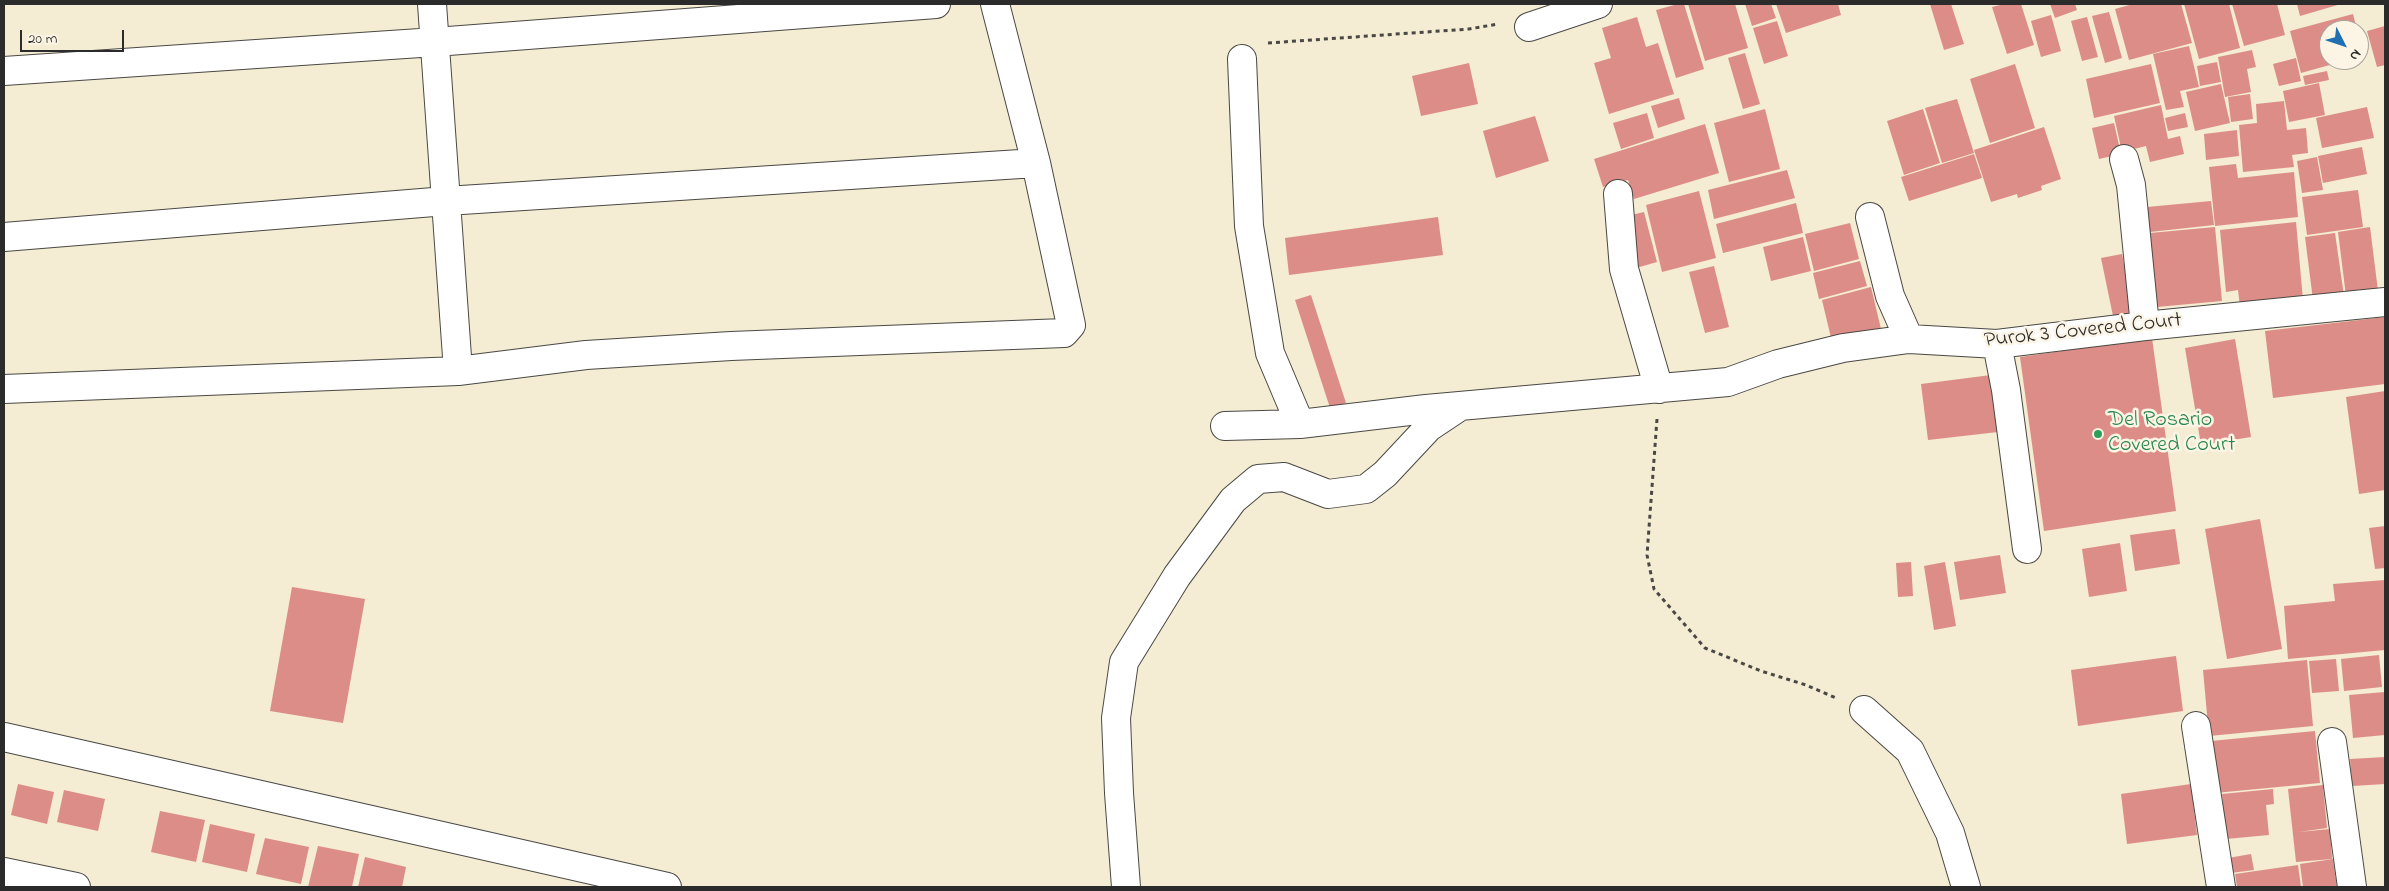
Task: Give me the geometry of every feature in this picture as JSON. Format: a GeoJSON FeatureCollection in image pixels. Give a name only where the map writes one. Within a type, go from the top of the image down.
{"type":"FeatureCollection","features":[{"type":"Feature","properties":{"kind":"street"},"geometry":{"type":"LineString","coordinates":[[432,4],[458,371]]}},
{"type":"Feature","properties":{"kind":"street"},"geometry":{"type":"LineString","coordinates":[[4,71],[435,42],[936,4]]}},
{"type":"Feature","properties":{"kind":"street"},"geometry":{"type":"LineString","coordinates":[[4,389],[458,371],[586,355],[731,346],[1064,333],[1071,325],[1036,163],[995,4]]}},
{"type":"Feature","properties":{"kind":"street"},"geometry":{"type":"LineString","coordinates":[[1529,27],[1598,4]]}},
{"type":"Feature","properties":{"kind":"street"},"geometry":{"type":"LineString","coordinates":[[1242,59],[1251,236],[1270,353],[1300,424]]}},
{"type":"Feature","properties":{"kind":"street"},"geometry":{"type":"LineString","coordinates":[[2124,159],[2131,185],[2145,326]]}},
{"type":"Feature","properties":{"kind":"street"},"geometry":{"type":"LineString","coordinates":[[4,237],[446,201],[1036,163]]}},
{"type":"Feature","properties":{"kind":"street"},"geometry":{"type":"LineString","coordinates":[[1618,194],[1624,269],[1659,389]]}},
{"type":"Feature","properties":{"kind":"street"},"geometry":{"type":"LineString","coordinates":[[1870,217],[1890,296],[1909,339]]}},
{"type":"Feature","properties":{"kind":"street","name":"Purok 3 Covered Court"},"geometry":{"type":"LineString","coordinates":[[1225,426],[1300,424],[1728,382],[1787,362],[1843,348],[1909,339],[1997,344],[2145,326],[2385,302]]}},
{"type":"Feature","properties":{"kind":"street"},"geometry":{"type":"LineString","coordinates":[[1997,344],[2006,390],[2026,549]]}},
{"type":"Feature","properties":{"kind":"street"},"geometry":{"type":"LineString","coordinates":[[1126,887],[1118,793],[1116,718],[1124,662],[1177,576],[1233,500],[1258,479],[1284,477],[1328,494],[1366,490],[1385,474],[1429,426],[1459,407]]}},
{"type":"Feature","properties":{"kind":"street"},"geometry":{"type":"LineString","coordinates":[[1864,710],[1910,751],[1950,833],[1966,887]]}},
{"type":"Feature","properties":{"kind":"street"},"geometry":{"type":"LineString","coordinates":[[2196,726],[2221,887]]}},
{"type":"Feature","properties":{"kind":"street"},"geometry":{"type":"LineString","coordinates":[[4,737],[666,887]]}},
{"type":"Feature","properties":{"kind":"street"},"geometry":{"type":"LineString","coordinates":[[2332,742],[2352,887]]}},
{"type":"Feature","properties":{"kind":"street"},"geometry":{"type":"LineString","coordinates":[[12,878],[76,887]]}},
{"type":"Feature","properties":{"kind":"path"},"geometry":{"type":"LineString","coordinates":[[1242,59],[1258,45],[1265,43],[1469,29],[1499,24],[1529,27]]}},
{"type":"Feature","properties":{"kind":"path"},"geometry":{"type":"LineString","coordinates":[[1659,389],[1647,555],[1654,589],[1705,648],[1761,671],[1806,685],[1864,710]]}},
{"type":"Feature","properties":{"kind":"building"},"geometry":{"type":"Polygon","coordinates":[[[1684,4],[1704,69],[1676,78],[1656,10],[1684,4]]]}},
{"type":"Feature","properties":{"kind":"building"},"geometry":{"type":"Polygon","coordinates":[[[1688,4],[1735,4],[1748,48],[1705,61],[1688,4]]]}},
{"type":"Feature","properties":{"kind":"building"},"geometry":{"type":"Polygon","coordinates":[[[1745,4],[1771,4],[1776,18],[1752,26],[1745,4]]]}},
{"type":"Feature","properties":{"kind":"building"},"geometry":{"type":"Polygon","coordinates":[[[1776,4],[1838,4],[1841,15],[1786,33],[1776,4]]]}},
{"type":"Feature","properties":{"kind":"building"},"geometry":{"type":"Polygon","coordinates":[[[1930,4],[1951,4],[1964,44],[1944,50],[1930,4]]]}},
{"type":"Feature","properties":{"kind":"building"},"geometry":{"type":"Polygon","coordinates":[[[2004,4],[2021,4],[2034,45],[2007,54],[1992,7],[2004,4]]]}},
{"type":"Feature","properties":{"kind":"building"},"geometry":{"type":"Polygon","coordinates":[[[2050,4],[2075,4],[2077,10],[2055,18],[2050,4]]]}},
{"type":"Feature","properties":{"kind":"building"},"geometry":{"type":"Polygon","coordinates":[[[2133,4],[2181,4],[2192,43],[2129,60],[2115,9],[2133,4]]]}},
{"type":"Feature","properties":{"kind":"building"},"geometry":{"type":"Polygon","coordinates":[[[2184,4],[2229,4],[2240,48],[2199,59],[2184,4]]]}},
{"type":"Feature","properties":{"kind":"building"},"geometry":{"type":"Polygon","coordinates":[[[2232,4],[2277,4],[2285,35],[2244,46],[2232,4]]]}},
{"type":"Feature","properties":{"kind":"building"},"geometry":{"type":"Polygon","coordinates":[[[2297,4],[2341,4],[2300,16],[2297,4]]]}},
{"type":"Feature","properties":{"kind":"building"},"geometry":{"type":"Polygon","coordinates":[[[2109,12],[2122,58],[2105,63],[2092,16],[2109,12]]]}},
{"type":"Feature","properties":{"kind":"building"},"geometry":{"type":"Polygon","coordinates":[[[2353,14],[2354,20],[2331,20],[2353,14]]]}},
{"type":"Feature","properties":{"kind":"building"},"geometry":{"type":"Polygon","coordinates":[[[2051,15],[2061,51],[2041,57],[2031,21],[2051,15]]]}},
{"type":"Feature","properties":{"kind":"building"},"geometry":{"type":"Polygon","coordinates":[[[1637,17],[1646,47],[1658,43],[1674,94],[1609,114],[1594,63],[1611,58],[1602,28],[1637,17]]]}},
{"type":"Feature","properties":{"kind":"building"},"geometry":{"type":"Polygon","coordinates":[[[2087,17],[2098,57],[2082,61],[2071,21],[2087,17]]]}},
{"type":"Feature","properties":{"kind":"building"},"geometry":{"type":"Polygon","coordinates":[[[1777,21],[1788,56],[1764,64],[1753,28],[1777,21]]]}},
{"type":"Feature","properties":{"kind":"building"},"geometry":{"type":"Polygon","coordinates":[[[2319,23],[2319,68],[2301,73],[2290,31],[2319,23]]]}},
{"type":"Feature","properties":{"kind":"building"},"geometry":{"type":"Polygon","coordinates":[[[2385,26],[2385,65],[2377,67],[2369,38],[2369,30],[2385,26]]]}},
{"type":"Feature","properties":{"kind":"building"},"geometry":{"type":"Polygon","coordinates":[[[2189,46],[2199,87],[2180,91],[2184,107],[2166,110],[2153,54],[2189,46]]]}},
{"type":"Feature","properties":{"kind":"building"},"geometry":{"type":"Polygon","coordinates":[[[2252,50],[2256,67],[2247,69],[2251,92],[2225,97],[2218,57],[2252,50]]]}},
{"type":"Feature","properties":{"kind":"building"},"geometry":{"type":"Polygon","coordinates":[[[1745,53],[1760,104],[1743,109],[1728,58],[1745,53]]]}},
{"type":"Feature","properties":{"kind":"building"},"geometry":{"type":"Polygon","coordinates":[[[2296,58],[2301,81],[2279,86],[2273,64],[2296,58]]]}},
{"type":"Feature","properties":{"kind":"building"},"geometry":{"type":"Polygon","coordinates":[[[2217,62],[2221,82],[2200,86],[2197,66],[2217,62]]]}},
{"type":"Feature","properties":{"kind":"building"},"geometry":{"type":"Polygon","coordinates":[[[1469,63],[1478,104],[1421,116],[1412,76],[1469,63]]]}},
{"type":"Feature","properties":{"kind":"building"},"geometry":{"type":"Polygon","coordinates":[[[2015,64],[2035,128],[1990,143],[1970,79],[2015,64]]]}},
{"type":"Feature","properties":{"kind":"building"},"geometry":{"type":"Polygon","coordinates":[[[2151,64],[2160,103],[2094,118],[2086,79],[2151,64]]]}},
{"type":"Feature","properties":{"kind":"building"},"geometry":{"type":"Polygon","coordinates":[[[2327,71],[2329,80],[2305,85],[2303,76],[2327,71]]]}},
{"type":"Feature","properties":{"kind":"building"},"geometry":{"type":"Polygon","coordinates":[[[2319,83],[2325,115],[2289,122],[2283,91],[2319,83]]]}},
{"type":"Feature","properties":{"kind":"building"},"geometry":{"type":"Polygon","coordinates":[[[2221,84],[2230,123],[2195,131],[2186,92],[2221,84]]]}},
{"type":"Feature","properties":{"kind":"building"},"geometry":{"type":"Polygon","coordinates":[[[2250,94],[2253,119],[2231,122],[2228,97],[2250,94]]]}},
{"type":"Feature","properties":{"kind":"building"},"geometry":{"type":"Polygon","coordinates":[[[1679,98],[1685,119],[1658,128],[1651,106],[1679,98]]]}},
{"type":"Feature","properties":{"kind":"building"},"geometry":{"type":"Polygon","coordinates":[[[1957,99],[1974,153],[1942,163],[1925,108],[1957,99]]]}},
{"type":"Feature","properties":{"kind":"building"},"geometry":{"type":"Polygon","coordinates":[[[2284,101],[2287,130],[2306,128],[2308,153],[2292,155],[2294,167],[2243,172],[2239,125],[2257,123],[2256,104],[2284,101]]]}},
{"type":"Feature","properties":{"kind":"building"},"geometry":{"type":"Polygon","coordinates":[[[2161,105],[2168,139],[2180,136],[2184,154],[2150,162],[2146,146],[2122,152],[2114,116],[2161,105]]]}},
{"type":"Feature","properties":{"kind":"building"},"geometry":{"type":"Polygon","coordinates":[[[2367,107],[2374,138],[2322,148],[2316,118],[2367,107]]]}},
{"type":"Feature","properties":{"kind":"building"},"geometry":{"type":"Polygon","coordinates":[[[1765,109],[1780,169],[1729,182],[1714,123],[1765,109]]]}},
{"type":"Feature","properties":{"kind":"building"},"geometry":{"type":"Polygon","coordinates":[[[1923,109],[1940,163],[1904,175],[1887,121],[1923,109]]]}},
{"type":"Feature","properties":{"kind":"building"},"geometry":{"type":"Polygon","coordinates":[[[1647,113],[1654,138],[1621,149],[1613,123],[1647,113]]]}},
{"type":"Feature","properties":{"kind":"building"},"geometry":{"type":"Polygon","coordinates":[[[2185,113],[2188,127],[2168,131],[2165,118],[2185,113]]]}},
{"type":"Feature","properties":{"kind":"building"},"geometry":{"type":"Polygon","coordinates":[[[1535,116],[1549,161],[1496,178],[1483,131],[1535,116]]]}},
{"type":"Feature","properties":{"kind":"building"},"geometry":{"type":"Polygon","coordinates":[[[2114,123],[2121,154],[2099,159],[2092,128],[2114,123]]]}},
{"type":"Feature","properties":{"kind":"building"},"geometry":{"type":"Polygon","coordinates":[[[1705,124],[1719,173],[1634,199],[1628,180],[1603,187],[1594,159],[1705,124]]]}},
{"type":"Feature","properties":{"kind":"building"},"geometry":{"type":"Polygon","coordinates":[[[2044,127],[2061,179],[2041,186],[2042,190],[2018,198],[2017,194],[1991,202],[1974,150],[2044,127]]]}},
{"type":"Feature","properties":{"kind":"building"},"geometry":{"type":"Polygon","coordinates":[[[2237,130],[2239,156],[2206,160],[2204,134],[2237,130]]]}},
{"type":"Feature","properties":{"kind":"building"},"geometry":{"type":"Polygon","coordinates":[[[2362,147],[2367,174],[2323,183],[2318,156],[2362,147]]]}},
{"type":"Feature","properties":{"kind":"building"},"geometry":{"type":"Polygon","coordinates":[[[1974,154],[1982,178],[1909,201],[1901,177],[1974,154]]]}},
{"type":"Feature","properties":{"kind":"building"},"geometry":{"type":"Polygon","coordinates":[[[2317,157],[2323,190],[2302,193],[2297,161],[2317,157]]]}},
{"type":"Feature","properties":{"kind":"building"},"geometry":{"type":"Polygon","coordinates":[[[2236,164],[2238,178],[2294,172],[2298,217],[2215,226],[2209,167],[2236,164]]]}},
{"type":"Feature","properties":{"kind":"building"},"geometry":{"type":"Polygon","coordinates":[[[1787,170],[1795,198],[1714,219],[1708,190],[1787,170]]]}},
{"type":"Feature","properties":{"kind":"building"},"geometry":{"type":"Polygon","coordinates":[[[2358,190],[2363,227],[2307,235],[2302,197],[2358,190]]]}},
{"type":"Feature","properties":{"kind":"building"},"geometry":{"type":"Polygon","coordinates":[[[1699,191],[1716,258],[1662,272],[1646,205],[1699,191]]]}},
{"type":"Feature","properties":{"kind":"building"},"geometry":{"type":"Polygon","coordinates":[[[2211,201],[2214,225],[2150,232],[2147,207],[2211,201]]]}},
{"type":"Feature","properties":{"kind":"building"},"geometry":{"type":"Polygon","coordinates":[[[1796,203],[1803,233],[1723,253],[1716,224],[1796,203]]]}},
{"type":"Feature","properties":{"kind":"building"},"geometry":{"type":"Polygon","coordinates":[[[1644,212],[1657,262],[1636,268],[1623,217],[1644,212]]]}},
{"type":"Feature","properties":{"kind":"building"},"geometry":{"type":"Polygon","coordinates":[[[1438,217],[1443,255],[1289,275],[1285,238],[1438,217]]]}},
{"type":"Feature","properties":{"kind":"building"},"geometry":{"type":"Polygon","coordinates":[[[2296,222],[2303,300],[2240,307],[2238,290],[2226,292],[2220,230],[2296,222]]]}},
{"type":"Feature","properties":{"kind":"building"},"geometry":{"type":"Polygon","coordinates":[[[1850,223],[1859,259],[1814,271],[1805,234],[1850,223]]]}},
{"type":"Feature","properties":{"kind":"building"},"geometry":{"type":"Polygon","coordinates":[[[2215,227],[2222,301],[2157,307],[2150,233],[2215,227]]]}},
{"type":"Feature","properties":{"kind":"building"},"geometry":{"type":"Polygon","coordinates":[[[2370,227],[2378,291],[2346,296],[2338,232],[2370,227]]]}},
{"type":"Feature","properties":{"kind":"building"},"geometry":{"type":"Polygon","coordinates":[[[2335,233],[2344,296],[2313,300],[2305,237],[2335,233]]]}},
{"type":"Feature","properties":{"kind":"building"},"geometry":{"type":"Polygon","coordinates":[[[1803,237],[1811,271],[1771,281],[1763,247],[1803,237]]]}},
{"type":"Feature","properties":{"kind":"building"},"geometry":{"type":"Polygon","coordinates":[[[2122,254],[2134,317],[2114,321],[2101,258],[2122,254]]]}},
{"type":"Feature","properties":{"kind":"building"},"geometry":{"type":"Polygon","coordinates":[[[1860,261],[1867,286],[1819,299],[1813,273],[1860,261]]]}},
{"type":"Feature","properties":{"kind":"building"},"geometry":{"type":"Polygon","coordinates":[[[1714,266],[1729,327],[1705,333],[1689,272],[1714,266]]]}},
{"type":"Feature","properties":{"kind":"building"},"geometry":{"type":"Polygon","coordinates":[[[1871,287],[1881,329],[1832,342],[1822,300],[1871,287]]]}},
{"type":"Feature","properties":{"kind":"building"},"geometry":{"type":"Polygon","coordinates":[[[1311,295],[1346,403],[1330,408],[1295,300],[1311,295]]]}},
{"type":"Feature","properties":{"kind":"building"},"geometry":{"type":"Polygon","coordinates":[[[2385,317],[2385,384],[2273,398],[2265,331],[2385,317]]]}},
{"type":"Feature","properties":{"kind":"building","name":"Del Rosario Covered Court"},"geometry":{"type":"Polygon","coordinates":[[[2152,338],[2176,511],[2044,531],[2020,357],[2152,338]]]}},
{"type":"Feature","properties":{"kind":"building"},"geometry":{"type":"Polygon","coordinates":[[[2235,339],[2251,437],[2201,445],[2185,348],[2235,339]]]}},
{"type":"Feature","properties":{"kind":"building"},"geometry":{"type":"Polygon","coordinates":[[[1991,375],[1998,432],[1928,440],[1921,384],[1991,375]]]}},
{"type":"Feature","properties":{"kind":"building"},"geometry":{"type":"Polygon","coordinates":[[[2385,391],[2385,490],[2359,494],[2346,397],[2385,391]]]}},
{"type":"Feature","properties":{"kind":"building"},"geometry":{"type":"Polygon","coordinates":[[[2260,519],[2282,649],[2227,659],[2205,529],[2260,519]]]}},
{"type":"Feature","properties":{"kind":"building"},"geometry":{"type":"Polygon","coordinates":[[[2385,526],[2385,568],[2375,569],[2369,528],[2385,526]]]}},
{"type":"Feature","properties":{"kind":"building"},"geometry":{"type":"Polygon","coordinates":[[[2175,529],[2180,564],[2135,571],[2130,535],[2175,529]]]}},
{"type":"Feature","properties":{"kind":"building"},"geometry":{"type":"Polygon","coordinates":[[[2120,543],[2127,591],[2089,597],[2082,549],[2120,543]]]}},
{"type":"Feature","properties":{"kind":"building"},"geometry":{"type":"Polygon","coordinates":[[[2000,555],[2006,593],[1960,600],[1954,562],[2000,555]]]}},
{"type":"Feature","properties":{"kind":"building"},"geometry":{"type":"Polygon","coordinates":[[[1911,562],[1913,596],[1898,597],[1896,563],[1911,562]]]}},
{"type":"Feature","properties":{"kind":"building"},"geometry":{"type":"Polygon","coordinates":[[[1945,562],[1956,626],[1934,630],[1924,566],[1945,562]]]}},
{"type":"Feature","properties":{"kind":"building"},"geometry":{"type":"Polygon","coordinates":[[[2385,580],[2385,650],[2288,659],[2284,606],[2335,601],[2333,584],[2385,580]]]}},
{"type":"Feature","properties":{"kind":"building"},"geometry":{"type":"Polygon","coordinates":[[[292,587],[365,599],[343,723],[270,711],[292,587]]]}},
{"type":"Feature","properties":{"kind":"building"},"geometry":{"type":"Polygon","coordinates":[[[2379,655],[2382,687],[2344,691],[2341,659],[2379,655]]]}},
{"type":"Feature","properties":{"kind":"building"},"geometry":{"type":"Polygon","coordinates":[[[2176,656],[2183,711],[2078,726],[2071,670],[2176,656]]]}},
{"type":"Feature","properties":{"kind":"building"},"geometry":{"type":"Polygon","coordinates":[[[2336,659],[2339,691],[2312,693],[2309,661],[2336,659]]]}},
{"type":"Feature","properties":{"kind":"building"},"geometry":{"type":"Polygon","coordinates":[[[2307,660],[2313,726],[2209,736],[2203,670],[2307,660]]]}},
{"type":"Feature","properties":{"kind":"building"},"geometry":{"type":"Polygon","coordinates":[[[2385,692],[2385,735],[2353,738],[2349,695],[2385,692]]]}},
{"type":"Feature","properties":{"kind":"building"},"geometry":{"type":"Polygon","coordinates":[[[2315,731],[2320,783],[2215,793],[2211,741],[2315,731]]]}},
{"type":"Feature","properties":{"kind":"building"},"geometry":{"type":"Polygon","coordinates":[[[2385,757],[2385,784],[2352,786],[2350,759],[2385,757]]]}},
{"type":"Feature","properties":{"kind":"building"},"geometry":{"type":"Polygon","coordinates":[[[18,784],[54,792],[47,824],[11,815],[18,784]]]}},
{"type":"Feature","properties":{"kind":"building"},"geometry":{"type":"Polygon","coordinates":[[[2191,784],[2197,835],[2127,844],[2121,794],[2191,784]]]}},
{"type":"Feature","properties":{"kind":"building"},"geometry":{"type":"Polygon","coordinates":[[[2323,785],[2327,828],[2299,832],[2330,829],[2332,859],[2296,862],[2288,789],[2323,785]]]}},
{"type":"Feature","properties":{"kind":"building"},"geometry":{"type":"Polygon","coordinates":[[[2273,789],[2274,804],[2266,805],[2269,835],[2226,839],[2222,794],[2273,789]]]}},
{"type":"Feature","properties":{"kind":"building"},"geometry":{"type":"Polygon","coordinates":[[[64,790],[105,799],[98,831],[57,822],[64,790]]]}},
{"type":"Feature","properties":{"kind":"building"},"geometry":{"type":"Polygon","coordinates":[[[160,811],[205,820],[196,862],[151,852],[160,811]]]}},
{"type":"Feature","properties":{"kind":"building"},"geometry":{"type":"Polygon","coordinates":[[[210,824],[255,834],[247,872],[202,862],[210,824]]]}},
{"type":"Feature","properties":{"kind":"building"},"geometry":{"type":"Polygon","coordinates":[[[265,838],[309,847],[301,884],[256,874],[265,838]]]}},
{"type":"Feature","properties":{"kind":"building"},"geometry":{"type":"Polygon","coordinates":[[[318,846],[359,854],[352,887],[308,887],[318,846]]]}},
{"type":"Feature","properties":{"kind":"building"},"geometry":{"type":"Polygon","coordinates":[[[2251,854],[2254,870],[2231,873],[2228,858],[2251,854]]]}},
{"type":"Feature","properties":{"kind":"building"},"geometry":{"type":"Polygon","coordinates":[[[365,857],[406,867],[402,887],[358,887],[365,857]]]}},
{"type":"Feature","properties":{"kind":"building"},"geometry":{"type":"Polygon","coordinates":[[[2333,859],[2337,887],[2303,887],[2300,864],[2333,859]]]}},
{"type":"Feature","properties":{"kind":"building"},"geometry":{"type":"Polygon","coordinates":[[[2298,865],[2301,887],[2237,887],[2235,874],[2298,865]]]}},
{"type":"Feature","properties":{"kind":"place","name":"Del Rosario Covered Court"},"geometry":{"type":"Point","coordinates":[2098,434]}}]}
